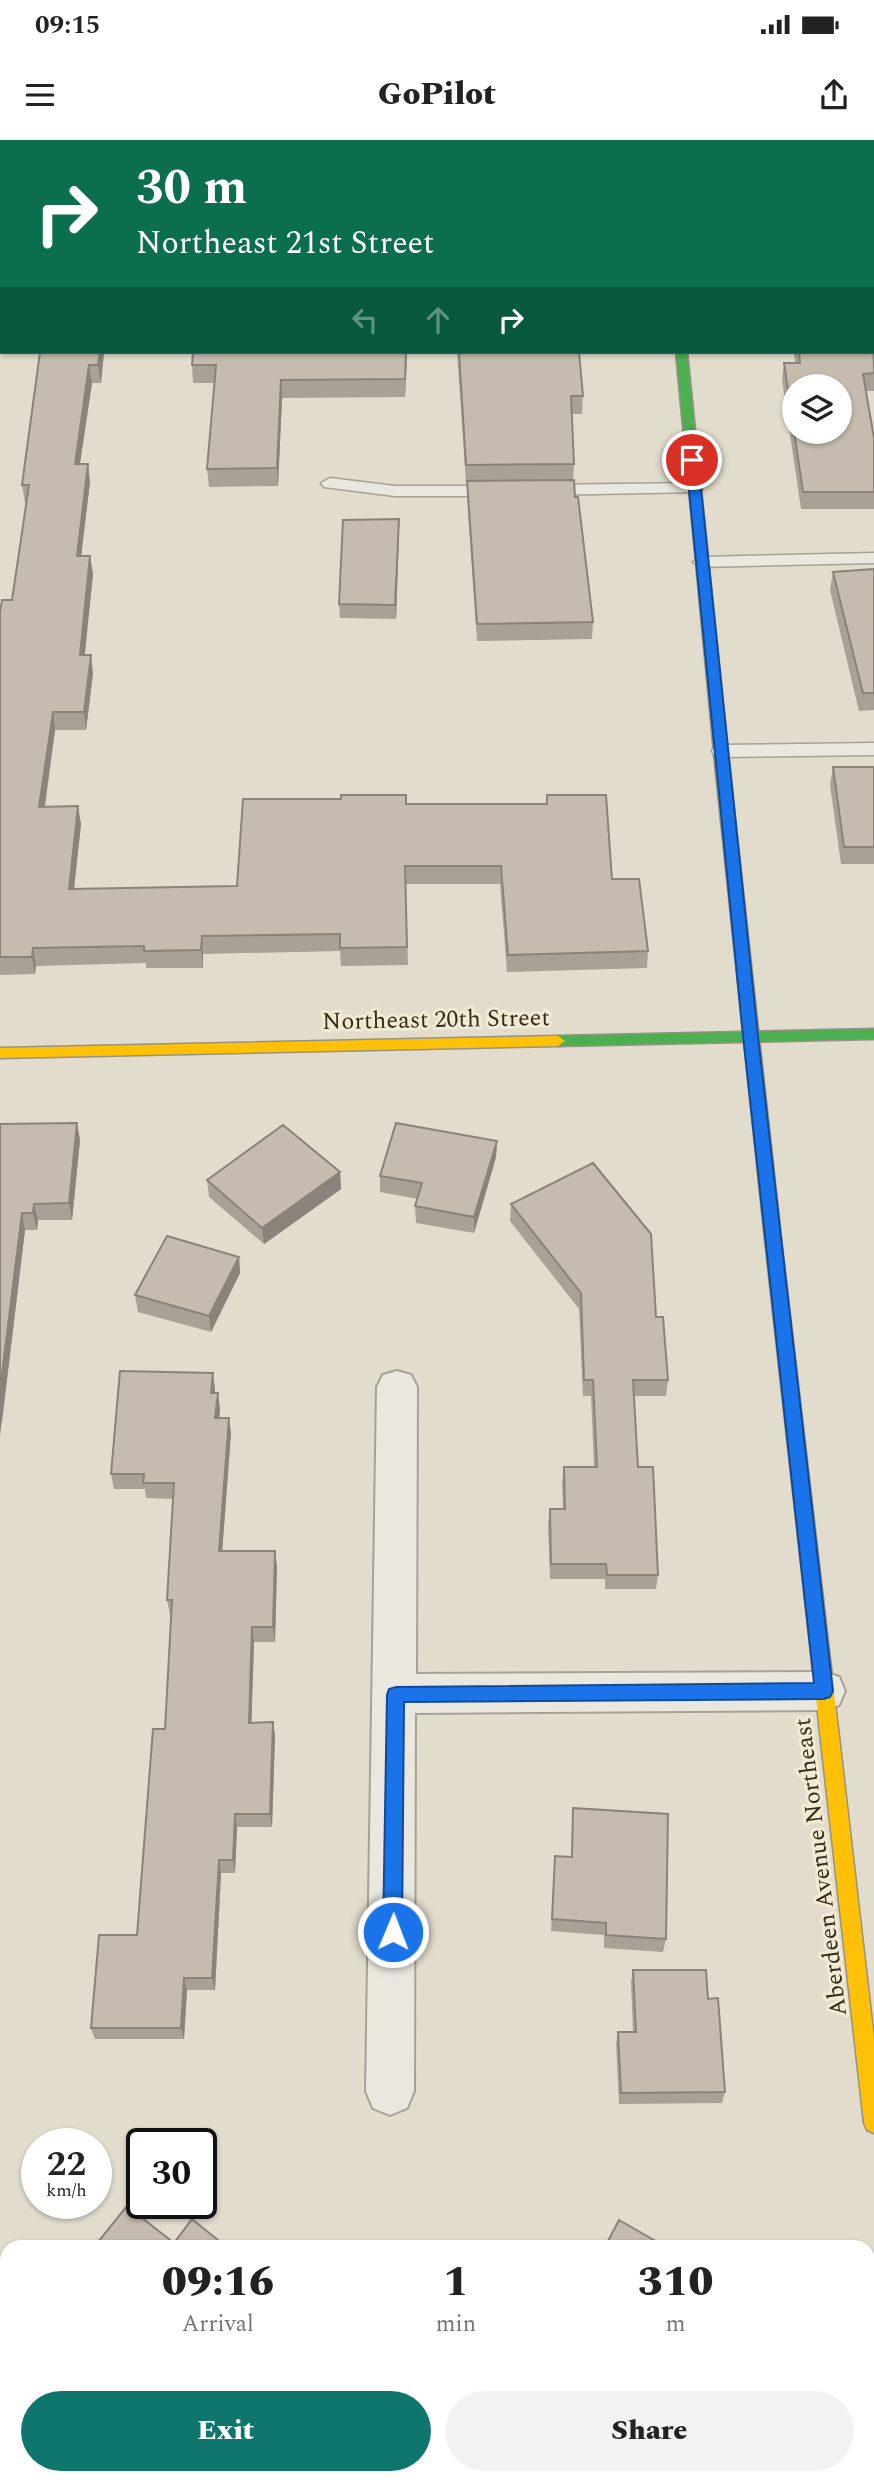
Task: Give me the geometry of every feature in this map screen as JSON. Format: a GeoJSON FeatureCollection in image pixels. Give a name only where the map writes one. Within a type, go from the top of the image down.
{"type":"FeatureCollection","features":[{"type":"Feature","properties":{"kind":"street","name":"Aberdeen Avenue Northeast"},"geometry":{"type":"LineString","coordinates":[[681,354],[750,1036],[874,2123]]}},
{"type":"Feature","properties":{"kind":"street","name":"Northeast 20th Street"},"geometry":{"type":"LineString","coordinates":[[0,1053],[874,1034]]}},
{"type":"Feature","properties":{"kind":"street"},"geometry":{"type":"LineString","coordinates":[[390,2091],[397,1387]]}},
{"type":"Feature","properties":{"kind":"street"},"geometry":{"type":"LineString","coordinates":[[396,1695],[824,1691]]}},
{"type":"Feature","properties":{"kind":"lane"},"geometry":{"type":"LineString","coordinates":[[330,483],[396,491],[694,488]]}},
{"type":"Feature","properties":{"kind":"lane"},"geometry":{"type":"LineString","coordinates":[[702,562],[874,558]]}},
{"type":"Feature","properties":{"kind":"lane"},"geometry":{"type":"LineString","coordinates":[[721,751],[874,749]]}},
{"type":"Feature","properties":{"kind":"building"},"geometry":{"type":"Polygon","coordinates":[[[40,354],[100,354],[98,365],[89,365],[75,464],[88,464],[77,556],[90,556],[80,655],[91,655],[84,712],[53,712],[39,807],[78,806],[69,889],[237,886],[243,799],[341,799],[341,795],[406,795],[406,804],[547,804],[547,795],[606,795],[612,879],[639,879],[648,951],[508,955],[501,866],[405,866],[407,947],[340,948],[340,934],[202,936],[201,950],[144,951],[144,946],[33,948],[32,957],[0,957],[0,612],[2,600],[12,600],[29,485],[22,485],[40,354]]]}},
{"type":"Feature","properties":{"kind":"building"},"geometry":{"type":"Polygon","coordinates":[[[193,354],[406,354],[405,379],[281,380],[277,468],[207,469],[216,365],[192,365],[193,354]]]}},
{"type":"Feature","properties":{"kind":"building"},"geometry":{"type":"Polygon","coordinates":[[[459,354],[579,354],[583,396],[571,396],[574,464],[466,465],[459,354]]]}},
{"type":"Feature","properties":{"kind":"building"},"geometry":{"type":"Polygon","coordinates":[[[799,354],[874,354],[874,373],[863,374],[874,438],[874,492],[803,492],[796,444],[852,444],[852,374],[786,374],[784,363],[800,363],[799,354]]]}},
{"type":"Feature","properties":{"kind":"building"},"geometry":{"type":"Polygon","coordinates":[[[574,480],[593,622],[477,624],[467,481],[574,480]]]}},
{"type":"Feature","properties":{"kind":"building"},"geometry":{"type":"Polygon","coordinates":[[[399,519],[395,605],[339,604],[343,520],[399,519]]]}},
{"type":"Feature","properties":{"kind":"building"},"geometry":{"type":"Polygon","coordinates":[[[874,569],[874,693],[863,693],[833,572],[874,569]]]}},
{"type":"Feature","properties":{"kind":"building"},"geometry":{"type":"Polygon","coordinates":[[[833,767],[874,767],[874,847],[844,847],[833,767]]]}},
{"type":"Feature","properties":{"kind":"building"},"geometry":{"type":"Polygon","coordinates":[[[77,1123],[69,1203],[34,1204],[33,1213],[22,1213],[0,1390],[0,1124],[77,1123]]]}},
{"type":"Feature","properties":{"kind":"building"},"geometry":{"type":"Polygon","coordinates":[[[396,1123],[497,1141],[474,1217],[415,1206],[422,1183],[380,1176],[396,1123]]]}},
{"type":"Feature","properties":{"kind":"building"},"geometry":{"type":"Polygon","coordinates":[[[283,1125],[340,1172],[262,1228],[207,1180],[283,1125]]]}},
{"type":"Feature","properties":{"kind":"building"},"geometry":{"type":"Polygon","coordinates":[[[593,1163],[651,1234],[656,1317],[663,1317],[668,1380],[633,1380],[638,1467],[653,1467],[658,1575],[607,1575],[606,1564],[551,1564],[550,1509],[565,1509],[564,1467],[597,1467],[593,1380],[584,1380],[581,1293],[511,1204],[593,1163]]]}},
{"type":"Feature","properties":{"kind":"building"},"geometry":{"type":"Polygon","coordinates":[[[167,1236],[239,1257],[209,1316],[135,1295],[167,1236]]]}},
{"type":"Feature","properties":{"kind":"building"},"geometry":{"type":"Polygon","coordinates":[[[120,1371],[213,1373],[211,1393],[218,1393],[215,1418],[229,1418],[219,1551],[275,1551],[273,1627],[252,1627],[249,1723],[273,1722],[270,1814],[235,1814],[233,1860],[219,1860],[212,1978],[184,1978],[181,2028],[91,2028],[99,1935],[137,1935],[153,1729],[165,1729],[172,1600],[167,1600],[174,1483],[143,1483],[144,1474],[111,1474],[120,1371]]]}},
{"type":"Feature","properties":{"kind":"building"},"geometry":{"type":"Polygon","coordinates":[[[573,1808],[668,1814],[666,1939],[606,1935],[606,1923],[552,1919],[555,1856],[572,1857],[573,1808]]]}},
{"type":"Feature","properties":{"kind":"building"},"geometry":{"type":"Polygon","coordinates":[[[633,1970],[706,1970],[708,1999],[718,1998],[725,2092],[621,2093],[618,2032],[636,2032],[633,1970]]]}},
{"type":"Feature","properties":{"kind":"building"},"geometry":{"type":"Polygon","coordinates":[[[126,2207],[126,2219],[144,2219],[170,2240],[100,2240],[126,2207]]]}},
{"type":"Feature","properties":{"kind":"building"},"geometry":{"type":"Polygon","coordinates":[[[192,2219],[218,2240],[176,2240],[192,2219]]]}},
{"type":"Feature","properties":{"kind":"building"},"geometry":{"type":"Polygon","coordinates":[[[619,2220],[654,2240],[609,2240],[619,2220]]]}},
{"type":"Feature","properties":{"kind":"traffic: fast"},"geometry":{"type":"LineString","coordinates":[[681,354],[723,773]]}},
{"type":"Feature","properties":{"kind":"traffic: fast"},"geometry":{"type":"LineString","coordinates":[[558,1041],[874,1034]]}},
{"type":"Feature","properties":{"kind":"traffic: slow"},"geometry":{"type":"LineString","coordinates":[[723,773],[773,1239]]}},
{"type":"Feature","properties":{"kind":"traffic: slow"},"geometry":{"type":"LineString","coordinates":[[0,1053],[558,1041]]}},
{"type":"Feature","properties":{"kind":"traffic: slow"},"geometry":{"type":"LineString","coordinates":[[814,1599],[874,2123]]}},
{"type":"Feature","properties":{"kind":"traffic: jam"},"geometry":{"type":"LineString","coordinates":[[773,1239],[814,1599]]}},
{"type":"Feature","properties":{"kind":"route"},"geometry":{"type":"LineString","coordinates":[[393,1932],[396,1695],[824,1691],[750,1036],[692,460]]}}]}
